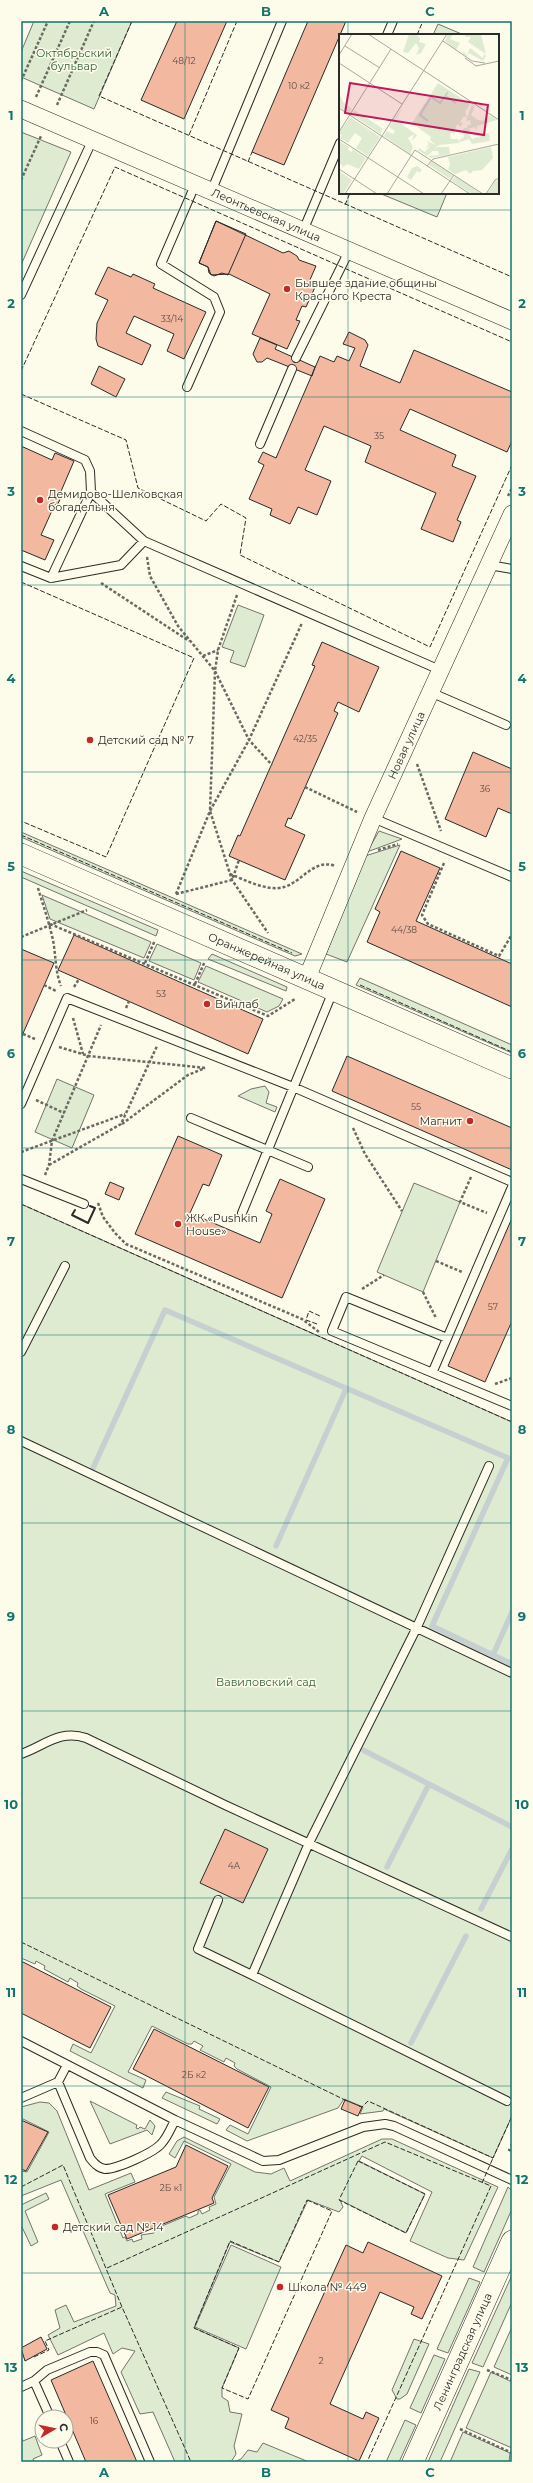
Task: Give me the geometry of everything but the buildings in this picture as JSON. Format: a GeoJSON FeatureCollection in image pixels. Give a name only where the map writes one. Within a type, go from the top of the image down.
{"type":"FeatureCollection","features":[{"type":"Feature","properties":{"kind":"street","name":"Леонтьевская улица"},"geometry":{"type":"LineString","coordinates":[[21,109],[512,321]]}},
{"type":"Feature","properties":{"kind":"street","name":"Новая улица"},"geometry":{"type":"LineString","coordinates":[[307,978],[368,816],[408,740],[512,514]]}},
{"type":"Feature","properties":{"kind":"street","name":"Оранжерейная улица"},"geometry":{"type":"LineString","coordinates":[[21,854],[512,1068]]}},
{"type":"Feature","properties":{"kind":"street","name":"Ленинградская улица"},"geometry":{"type":"LineString","coordinates":[[413,2462],[512,2241]]}},
{"type":"Feature","properties":{"kind":"lane"},"geometry":{"type":"LineString","coordinates":[[211,192],[282,21]]}},
{"type":"Feature","properties":{"kind":"lane"},"geometry":{"type":"LineString","coordinates":[[387,34],[393,21]]}},
{"type":"Feature","properties":{"kind":"lane"},"geometry":{"type":"LineString","coordinates":[[21,295],[92,140]]}},
{"type":"Feature","properties":{"kind":"lane"},"geometry":{"type":"LineString","coordinates":[[303,231],[339,145]]}},
{"type":"Feature","properties":{"kind":"lane"},"geometry":{"type":"LineString","coordinates":[[187,387],[220,312],[214,296],[162,264],[195,184]]}},
{"type":"Feature","properties":{"kind":"lane"},"geometry":{"type":"LineString","coordinates":[[296,358],[349,251]]}},
{"type":"Feature","properties":{"kind":"lane"},"geometry":{"type":"LineString","coordinates":[[260,444],[292,369]]}},
{"type":"Feature","properties":{"kind":"lane"},"geometry":{"type":"LineString","coordinates":[[21,431],[85,460],[90,471],[91,492],[51,578]]}},
{"type":"Feature","properties":{"kind":"lane"},"geometry":{"type":"LineString","coordinates":[[91,492],[144,542],[242,582],[440,670]]}},
{"type":"Feature","properties":{"kind":"lane"},"geometry":{"type":"LineString","coordinates":[[21,566],[51,578],[121,565],[144,542]]}},
{"type":"Feature","properties":{"kind":"lane"},"geometry":{"type":"LineString","coordinates":[[489,565],[512,569]]}},
{"type":"Feature","properties":{"kind":"lane"},"geometry":{"type":"LineString","coordinates":[[430,692],[506,725]]}},
{"type":"Feature","properties":{"kind":"lane"},"geometry":{"type":"LineString","coordinates":[[368,816],[512,877]]}},
{"type":"Feature","properties":{"kind":"lane"},"geometry":{"type":"LineString","coordinates":[[242,1213],[333,990]]}},
{"type":"Feature","properties":{"kind":"lane"},"geometry":{"type":"LineString","coordinates":[[21,1104],[67,998],[293,1087],[512,1182]]}},
{"type":"Feature","properties":{"kind":"lane"},"geometry":{"type":"LineString","coordinates":[[191,1118],[308,1167]]}},
{"type":"Feature","properties":{"kind":"lane"},"geometry":{"type":"LineString","coordinates":[[21,1179],[84,1204]]}},
{"type":"Feature","properties":{"kind":"lane"},"geometry":{"type":"LineString","coordinates":[[433,1372],[512,1188]]}},
{"type":"Feature","properties":{"kind":"lane"},"geometry":{"type":"LineString","coordinates":[[21,1352],[65,1266]]}},
{"type":"Feature","properties":{"kind":"lane"},"geometry":{"type":"LineString","coordinates":[[447,1338],[346,1297],[332,1331],[512,1406]]}},
{"type":"Feature","properties":{"kind":"lane"},"geometry":{"type":"LineString","coordinates":[[21,1441],[512,1673]]}},
{"type":"Feature","properties":{"kind":"lane"},"geometry":{"type":"LineString","coordinates":[[252,1975],[309,1843],[417,1627],[489,1466]]}},
{"type":"Feature","properties":{"kind":"lane"},"geometry":{"type":"LineString","coordinates":[[21,1754],[61,1736],[78,1735],[512,1936]]}},
{"type":"Feature","properties":{"kind":"lane"},"geometry":{"type":"LineString","coordinates":[[218,1900],[198,1949],[507,2101]]}},
{"type":"Feature","properties":{"kind":"lane"},"geometry":{"type":"LineString","coordinates":[[22,2043],[256,2159],[271,2162],[363,2127],[385,2124],[512,2180]]}},
{"type":"Feature","properties":{"kind":"lane"},"geometry":{"type":"LineString","coordinates":[[21,2098],[58,2082],[66,2065]]}},
{"type":"Feature","properties":{"kind":"lane"},"geometry":{"type":"LineString","coordinates":[[58,2082],[90,2158],[96,2166],[105,2169],[154,2150],[162,2143],[175,2120]]}},
{"type":"Feature","properties":{"kind":"lane"},"geometry":{"type":"LineString","coordinates":[[21,2387],[34,2381],[47,2370],[90,2352],[97,2352],[104,2355],[150,2462]]}},
{"type":"Feature","properties":{"kind":"lane"},"geometry":{"type":"LineString","coordinates":[[34,2381],[46,2409]]}},
{"type":"Feature","properties":{"kind":"lane"},"geometry":{"type":"LineString","coordinates":[[63,2449],[69,2462]]}},
{"type":"Feature","properties":{"kind":"path"},"geometry":{"type":"LineString","coordinates":[[21,81],[48,21]]}},
{"type":"Feature","properties":{"kind":"path"},"geometry":{"type":"LineString","coordinates":[[35,99],[70,21]]}},
{"type":"Feature","properties":{"kind":"path"},"geometry":{"type":"LineString","coordinates":[[56,108],[94,21]]}},
{"type":"Feature","properties":{"kind":"path"},"geometry":{"type":"LineString","coordinates":[[21,180],[43,130]]}},
{"type":"Feature","properties":{"kind":"path"},"geometry":{"type":"LineString","coordinates":[[144,542],[150,576],[178,626],[215,671],[249,740],[272,765]]}},
{"type":"Feature","properties":{"kind":"path"},"geometry":{"type":"LineString","coordinates":[[84,572],[192,642]]}},
{"type":"Feature","properties":{"kind":"path"},"geometry":{"type":"LineString","coordinates":[[242,582],[218,650],[215,671],[210,811],[232,880],[268,933]]}},
{"type":"Feature","properties":{"kind":"path"},"geometry":{"type":"LineString","coordinates":[[232,880],[176,894],[210,811],[249,740],[307,612]]}},
{"type":"Feature","properties":{"kind":"path"},"geometry":{"type":"LineString","coordinates":[[204,656],[218,650]]}},
{"type":"Feature","properties":{"kind":"path"},"geometry":{"type":"LineString","coordinates":[[408,740],[448,849],[422,915],[428,924],[499,956],[512,935]]}},
{"type":"Feature","properties":{"kind":"path"},"geometry":{"type":"LineString","coordinates":[[305,787],[368,816]]}},
{"type":"Feature","properties":{"kind":"path"},"geometry":{"type":"LineString","coordinates":[[372,852],[401,843]]}},
{"type":"Feature","properties":{"kind":"path"},"geometry":{"type":"LineString","coordinates":[[231,874],[239,860]]}},
{"type":"Feature","properties":{"kind":"path"},"geometry":{"type":"LineString","coordinates":[[231,874],[270,888],[285,887],[314,867],[331,865],[339,868]]}},
{"type":"Feature","properties":{"kind":"path"},"geometry":{"type":"LineString","coordinates":[[38,888],[50,924],[57,962],[55,973],[67,998],[83,1054]]}},
{"type":"Feature","properties":{"kind":"path"},"geometry":{"type":"LineString","coordinates":[[21,937],[87,910]]}},
{"type":"Feature","properties":{"kind":"path"},"geometry":{"type":"LineString","coordinates":[[50,924],[268,1016],[295,999]]}},
{"type":"Feature","properties":{"kind":"path"},"geometry":{"type":"LineString","coordinates":[[145,963],[156,940]]}},
{"type":"Feature","properties":{"kind":"path"},"geometry":{"type":"LineString","coordinates":[[195,984],[205,961]]}},
{"type":"Feature","properties":{"kind":"path"},"geometry":{"type":"LineString","coordinates":[[40,1187],[49,1165],[52,1141],[89,1056],[105,1013]]}},
{"type":"Feature","properties":{"kind":"path"},"geometry":{"type":"LineString","coordinates":[[121,1124],[148,1062],[163,1035]]}},
{"type":"Feature","properties":{"kind":"path"},"geometry":{"type":"LineString","coordinates":[[47,1044],[89,1056],[206,1068]]}},
{"type":"Feature","properties":{"kind":"path"},"geometry":{"type":"LineString","coordinates":[[49,1165],[121,1124],[188,1075],[223,1059]]}},
{"type":"Feature","properties":{"kind":"path"},"geometry":{"type":"LineString","coordinates":[[25,1095],[64,1113]]}},
{"type":"Feature","properties":{"kind":"path"},"geometry":{"type":"LineString","coordinates":[[350,1112],[354,1131],[365,1154],[402,1210]]}},
{"type":"Feature","properties":{"kind":"path"},"geometry":{"type":"LineString","coordinates":[[21,1152],[125,1114]]}},
{"type":"Feature","properties":{"kind":"path"},"geometry":{"type":"LineString","coordinates":[[476,1166],[460,1202],[499,1218]]}},
{"type":"Feature","properties":{"kind":"path"},"geometry":{"type":"LineString","coordinates":[[84,1204],[90,1202],[98,1203],[103,1217],[115,1233],[126,1244],[302,1319],[317,1332],[332,1331]]}},
{"type":"Feature","properties":{"kind":"path"},"geometry":{"type":"LineString","coordinates":[[436,1261],[473,1277]]}},
{"type":"Feature","properties":{"kind":"path"},"geometry":{"type":"LineString","coordinates":[[346,1297],[384,1275]]}},
{"type":"Feature","properties":{"kind":"path"},"geometry":{"type":"LineString","coordinates":[[423,1292],[447,1338]]}},
{"type":"Feature","properties":{"kind":"path"},"geometry":{"type":"LineString","coordinates":[[487,2370],[512,2380]]}},
{"type":"Feature","properties":{"kind":"path"},"geometry":{"type":"LineString","coordinates":[[460,2429],[512,2453]]}},
{"type":"Feature","properties":{"kind":"green space","name":"Октябрьский бульвар"},"geometry":{"type":"Polygon","coordinates":[[[34,21],[132,21],[94,109],[21,77],[21,52],[34,21]]]}},
{"type":"Feature","properties":{"kind":"green space"},"geometry":{"type":"Polygon","coordinates":[[[438,24],[462,34],[433,34],[438,24]]]}},
{"type":"Feature","properties":{"kind":"green space"},"geometry":{"type":"Polygon","coordinates":[[[21,132],[71,152],[21,265],[21,132]]]}},
{"type":"Feature","properties":{"kind":"green space"},"geometry":{"type":"Polygon","coordinates":[[[381,194],[447,194],[437,217],[381,194]]]}},
{"type":"Feature","properties":{"kind":"green space"},"geometry":{"type":"Polygon","coordinates":[[[238,605],[264,615],[245,667],[230,662],[234,651],[222,647],[238,605]]]}},
{"type":"Feature","properties":{"kind":"green space"},"geometry":{"type":"Polygon","coordinates":[[[379,831],[402,839],[367,852],[379,831]]]}},
{"type":"Feature","properties":{"kind":"green space"},"geometry":{"type":"Polygon","coordinates":[[[21,832],[302,954],[295,956],[21,837],[21,832]]]}},
{"type":"Feature","properties":{"kind":"green space"},"geometry":{"type":"Polygon","coordinates":[[[400,845],[347,962],[326,954],[365,856],[400,845]]]}},
{"type":"Feature","properties":{"kind":"green space"},"geometry":{"type":"Polygon","coordinates":[[[21,871],[158,930],[156,936],[21,877],[21,871]]]}},
{"type":"Feature","properties":{"kind":"green space"},"geometry":{"type":"Polygon","coordinates":[[[42,895],[151,942],[144,958],[50,919],[42,895]]]}},
{"type":"Feature","properties":{"kind":"green space"},"geometry":{"type":"Polygon","coordinates":[[[157,944],[201,963],[194,980],[149,961],[157,944]]]}},
{"type":"Feature","properties":{"kind":"green space"},"geometry":{"type":"Polygon","coordinates":[[[212,954],[287,987],[286,991],[208,959],[212,954]]]}},
{"type":"Feature","properties":{"kind":"green space"},"geometry":{"type":"Polygon","coordinates":[[[206,966],[283,999],[279,1006],[267,1012],[198,982],[206,966]]]}},
{"type":"Feature","properties":{"kind":"green space"},"geometry":{"type":"Polygon","coordinates":[[[360,978],[512,1045],[512,1053],[356,985],[360,978]]]}},
{"type":"Feature","properties":{"kind":"green space"},"geometry":{"type":"Polygon","coordinates":[[[57,1079],[94,1095],[72,1148],[35,1132],[57,1079]]]}},
{"type":"Feature","properties":{"kind":"green space"},"geometry":{"type":"Polygon","coordinates":[[[265,1086],[269,1092],[266,1103],[277,1107],[275,1112],[238,1096],[251,1089],[265,1086]]]}},
{"type":"Feature","properties":{"kind":"green space"},"geometry":{"type":"Polygon","coordinates":[[[414,1183],[460,1202],[423,1292],[377,1272],[414,1183]]]}},
{"type":"Feature","properties":{"kind":"green space","name":"Вавиловский сад"},"geometry":{"type":"Polygon","coordinates":[[[21,1204],[512,1422],[512,2116],[493,2158],[384,2109],[383,2111],[360,2114],[363,2107],[344,2099],[338,2108],[247,2141],[226,2130],[230,2125],[248,2134],[271,2087],[237,2069],[234,2066],[235,2063],[226,2058],[224,2062],[200,2050],[203,2046],[194,2041],[192,2044],[188,2044],[152,2026],[128,2072],[146,2080],[143,2088],[70,2051],[73,2044],[91,2053],[115,2006],[81,1989],[77,1986],[78,1983],[70,1978],[68,1982],[44,1969],[45,1966],[36,1961],[35,1964],[21,1958],[21,1204]]]}},
{"type":"Feature","properties":{"kind":"green space"},"geometry":{"type":"Polygon","coordinates":[[[166,2092],[200,2106],[199,2109],[220,2119],[217,2124],[162,2098],[166,2092]]]}},
{"type":"Feature","properties":{"kind":"green space"},"geometry":{"type":"Polygon","coordinates":[[[90,2101],[137,2125],[136,2128],[138,2129],[140,2127],[145,2129],[150,2120],[155,2126],[152,2135],[147,2130],[110,2144],[90,2101]]]}},
{"type":"Feature","properties":{"kind":"green space"},"geometry":{"type":"Polygon","coordinates":[[[40,2102],[49,2103],[57,2111],[89,2190],[131,2173],[135,2182],[105,2194],[123,2238],[125,2237],[127,2241],[132,2239],[133,2242],[142,2239],[141,2235],[154,2233],[157,2228],[186,2216],[189,2218],[198,2214],[198,2211],[200,2210],[202,2214],[210,2210],[209,2207],[216,2204],[214,2197],[231,2164],[184,2141],[175,2158],[169,2154],[177,2141],[184,2137],[255,2172],[271,2174],[284,2168],[290,2181],[382,2139],[392,2139],[498,2187],[464,2260],[448,2258],[410,2241],[432,2192],[362,2156],[359,2161],[425,2194],[406,2233],[340,2200],[343,2207],[339,2212],[308,2200],[279,2262],[230,2242],[194,2328],[239,2348],[222,2388],[222,2397],[228,2401],[230,2412],[242,2414],[234,2446],[236,2454],[231,2462],[175,2462],[153,2412],[140,2414],[121,2372],[135,2351],[122,2348],[113,2354],[104,2333],[58,2355],[48,2335],[60,2328],[55,2310],[66,2305],[74,2322],[116,2306],[115,2295],[110,2293],[61,2180],[21,2196],[21,2171],[27,2172],[49,2132],[21,2118],[21,2107],[40,2102]]]}},
{"type":"Feature","properties":{"kind":"green space"},"geometry":{"type":"Polygon","coordinates":[[[508,2187],[512,2191],[512,2209],[484,2272],[473,2267],[508,2187]]]}},
{"type":"Feature","properties":{"kind":"green space"},"geometry":{"type":"Polygon","coordinates":[[[46,2193],[49,2199],[25,2211],[38,2242],[31,2246],[21,2225],[21,2205],[46,2193]]]}},
{"type":"Feature","properties":{"kind":"green space"},"geometry":{"type":"Polygon","coordinates":[[[231,2245],[281,2267],[246,2349],[195,2327],[231,2245]]]}},
{"type":"Feature","properties":{"kind":"green space"},"geometry":{"type":"Polygon","coordinates":[[[512,2275],[512,2302],[483,2367],[472,2363],[512,2275]]]}},
{"type":"Feature","properties":{"kind":"green space"},"geometry":{"type":"Polygon","coordinates":[[[469,2278],[480,2282],[448,2353],[437,2349],[469,2278]]]}},
{"type":"Feature","properties":{"kind":"green space"},"geometry":{"type":"Polygon","coordinates":[[[512,2327],[512,2375],[494,2367],[512,2327]]]}},
{"type":"Feature","properties":{"kind":"green space"},"geometry":{"type":"Polygon","coordinates":[[[414,2339],[429,2344],[407,2394],[400,2399],[397,2399],[392,2390],[414,2339]]]}},
{"type":"Feature","properties":{"kind":"green space"},"geometry":{"type":"Polygon","coordinates":[[[434,2355],[445,2359],[421,2413],[410,2408],[434,2355]]]}},
{"type":"Feature","properties":{"kind":"green space"},"geometry":{"type":"Polygon","coordinates":[[[469,2369],[480,2372],[440,2462],[428,2462],[469,2369]]]}},
{"type":"Feature","properties":{"kind":"green space"},"geometry":{"type":"Polygon","coordinates":[[[491,2372],[512,2382],[512,2448],[466,2428],[491,2372]]]}},
{"type":"Feature","properties":{"kind":"green space"},"geometry":{"type":"Polygon","coordinates":[[[405,2420],[416,2425],[399,2462],[386,2462],[405,2420]]]}},
{"type":"Feature","properties":{"kind":"green space"},"geometry":{"type":"Polygon","coordinates":[[[463,2432],[510,2453],[509,2462],[450,2462],[463,2432]]]}},
{"type":"Feature","properties":{"kind":"green space"},"geometry":{"type":"Polygon","coordinates":[[[34,2436],[34,2449],[40,2449],[42,2455],[33,2459],[34,2462],[21,2462],[21,2437],[23,2441],[34,2436]]]}},
{"type":"Feature","properties":{"kind":"green space"},"geometry":{"type":"Polygon","coordinates":[[[263,2443],[309,2462],[234,2462],[241,2459],[248,2450],[257,2452],[263,2443]]]}},
{"type":"Feature","properties":{"kind":"waterway"},"geometry":{"type":"LineString","coordinates":[[93,1468],[165,1310],[508,1458],[432,1626],[512,1664]]}},
{"type":"Feature","properties":{"kind":"waterway"},"geometry":{"type":"LineString","coordinates":[[276,1546],[346,1389]]}},
{"type":"Feature","properties":{"kind":"waterway"},"geometry":{"type":"LineString","coordinates":[[493,1655],[512,1612]]}},
{"type":"Feature","properties":{"kind":"waterway"},"geometry":{"type":"LineString","coordinates":[[363,1750],[512,1827]]}},
{"type":"Feature","properties":{"kind":"waterway"},"geometry":{"type":"LineString","coordinates":[[387,1867],[429,1784]]}},
{"type":"Feature","properties":{"kind":"waterway"},"geometry":{"type":"LineString","coordinates":[[481,1909],[512,1849]]}},
{"type":"Feature","properties":{"kind":"waterway"},"geometry":{"type":"LineString","coordinates":[[411,2043],[466,1936]]}},
{"type":"Feature","properties":{"kind":"hedge"},"geometry":{"type":"LineString","coordinates":[[509,2151],[512,2145]]}},
{"type":"Feature","properties":{"kind":"fence"},"geometry":{"type":"LineString","coordinates":[[132,21],[99,96],[512,277]]}},
{"type":"Feature","properties":{"kind":"fence"},"geometry":{"type":"LineString","coordinates":[[189,135],[237,21]]}},
{"type":"Feature","properties":{"kind":"fence"},"geometry":{"type":"LineString","coordinates":[[417,34],[423,21]]}},
{"type":"Feature","properties":{"kind":"fence"},"geometry":{"type":"LineString","coordinates":[[248,162],[252,152]]}},
{"type":"Feature","properties":{"kind":"fence"},"geometry":{"type":"LineString","coordinates":[[21,371],[115,167],[512,342]]}},
{"type":"Feature","properties":{"kind":"fence"},"geometry":{"type":"LineString","coordinates":[[345,205],[350,194]]}},
{"type":"Feature","properties":{"kind":"fence"},"geometry":{"type":"LineString","coordinates":[[21,394],[126,440],[138,488],[206,521],[221,504],[246,518],[240,555],[430,647],[512,465]]}},
{"type":"Feature","properties":{"kind":"fence"},"geometry":{"type":"LineString","coordinates":[[21,582],[194,658],[106,857],[21,821]]}},
{"type":"Feature","properties":{"kind":"fence"},"geometry":{"type":"LineString","coordinates":[[21,835],[292,953]]}},
{"type":"Feature","properties":{"kind":"fence"},"geometry":{"type":"LineString","coordinates":[[360,985],[512,1052]]}},
{"type":"Feature","properties":{"kind":"fence"},"geometry":{"type":"LineString","coordinates":[[21,1204],[512,1422]]}},
{"type":"Feature","properties":{"kind":"fence"},"geometry":{"type":"LineString","coordinates":[[317,1324],[306,1320],[309,1311],[320,1316]]}},
{"type":"Feature","properties":{"kind":"fence"},"geometry":{"type":"LineString","coordinates":[[21,1942],[347,2101]]}},
{"type":"Feature","properties":{"kind":"fence"},"geometry":{"type":"LineString","coordinates":[[359,2106],[362,2107],[368,2101],[493,2158],[512,2116]]}},
{"type":"Feature","properties":{"kind":"fence"},"geometry":{"type":"LineString","coordinates":[[107,2268],[385,2142],[491,2186],[367,2462]]}},
{"type":"Feature","properties":{"kind":"fence"},"geometry":{"type":"LineString","coordinates":[[482,2183],[493,2158]]}},
{"type":"Feature","properties":{"kind":"fence"},"geometry":{"type":"LineString","coordinates":[[358,2161],[425,2194],[406,2233],[339,2200],[358,2161]]}},
{"type":"Feature","properties":{"kind":"fence"},"geometry":{"type":"LineString","coordinates":[[21,2187],[63,2165],[122,2307],[191,2462]]}},
{"type":"Feature","properties":{"kind":"fence"},"geometry":{"type":"LineString","coordinates":[[307,2200],[332,2211],[248,2399],[222,2388],[239,2348],[194,2328],[230,2241],[279,2262],[307,2200]]}},
{"type":"Feature","properties":{"kind":"fence"},"geometry":{"type":"LineString","coordinates":[[34,2357],[49,2350],[45,2341],[122,2307]]}},
{"type":"Feature","properties":{"kind":"wall"},"geometry":{"type":"LineString","coordinates":[[75,1210],[72,1215],[88,1223],[95,1208],[90,1206]]}},
{"type":"Feature","properties":{"kind":"place","name":"Бывшее здание общины Красного Креста"},"geometry":{"type":"Point","coordinates":[287,289]}},
{"type":"Feature","properties":{"kind":"place","name":"Демидово-Шелковская богадельня"},"geometry":{"type":"Point","coordinates":[40,500]}},
{"type":"Feature","properties":{"kind":"place","name":"Детский сад № 7"},"geometry":{"type":"Point","coordinates":[90,740]}},
{"type":"Feature","properties":{"kind":"place","name":"Винлаб"},"geometry":{"type":"Point","coordinates":[207,1004]}},
{"type":"Feature","properties":{"kind":"place","name":"Магнит"},"geometry":{"type":"Point","coordinates":[470,1121]}},
{"type":"Feature","properties":{"kind":"place","name":"ЖК «Pushkin House»"},"geometry":{"type":"Point","coordinates":[178,1224]}},
{"type":"Feature","properties":{"kind":"place","name":"Детский сад № 14"},"geometry":{"type":"Point","coordinates":[55,2227]}},
{"type":"Feature","properties":{"kind":"place","name":"Школа № 449"},"geometry":{"type":"Point","coordinates":[280,2287]}}]}
